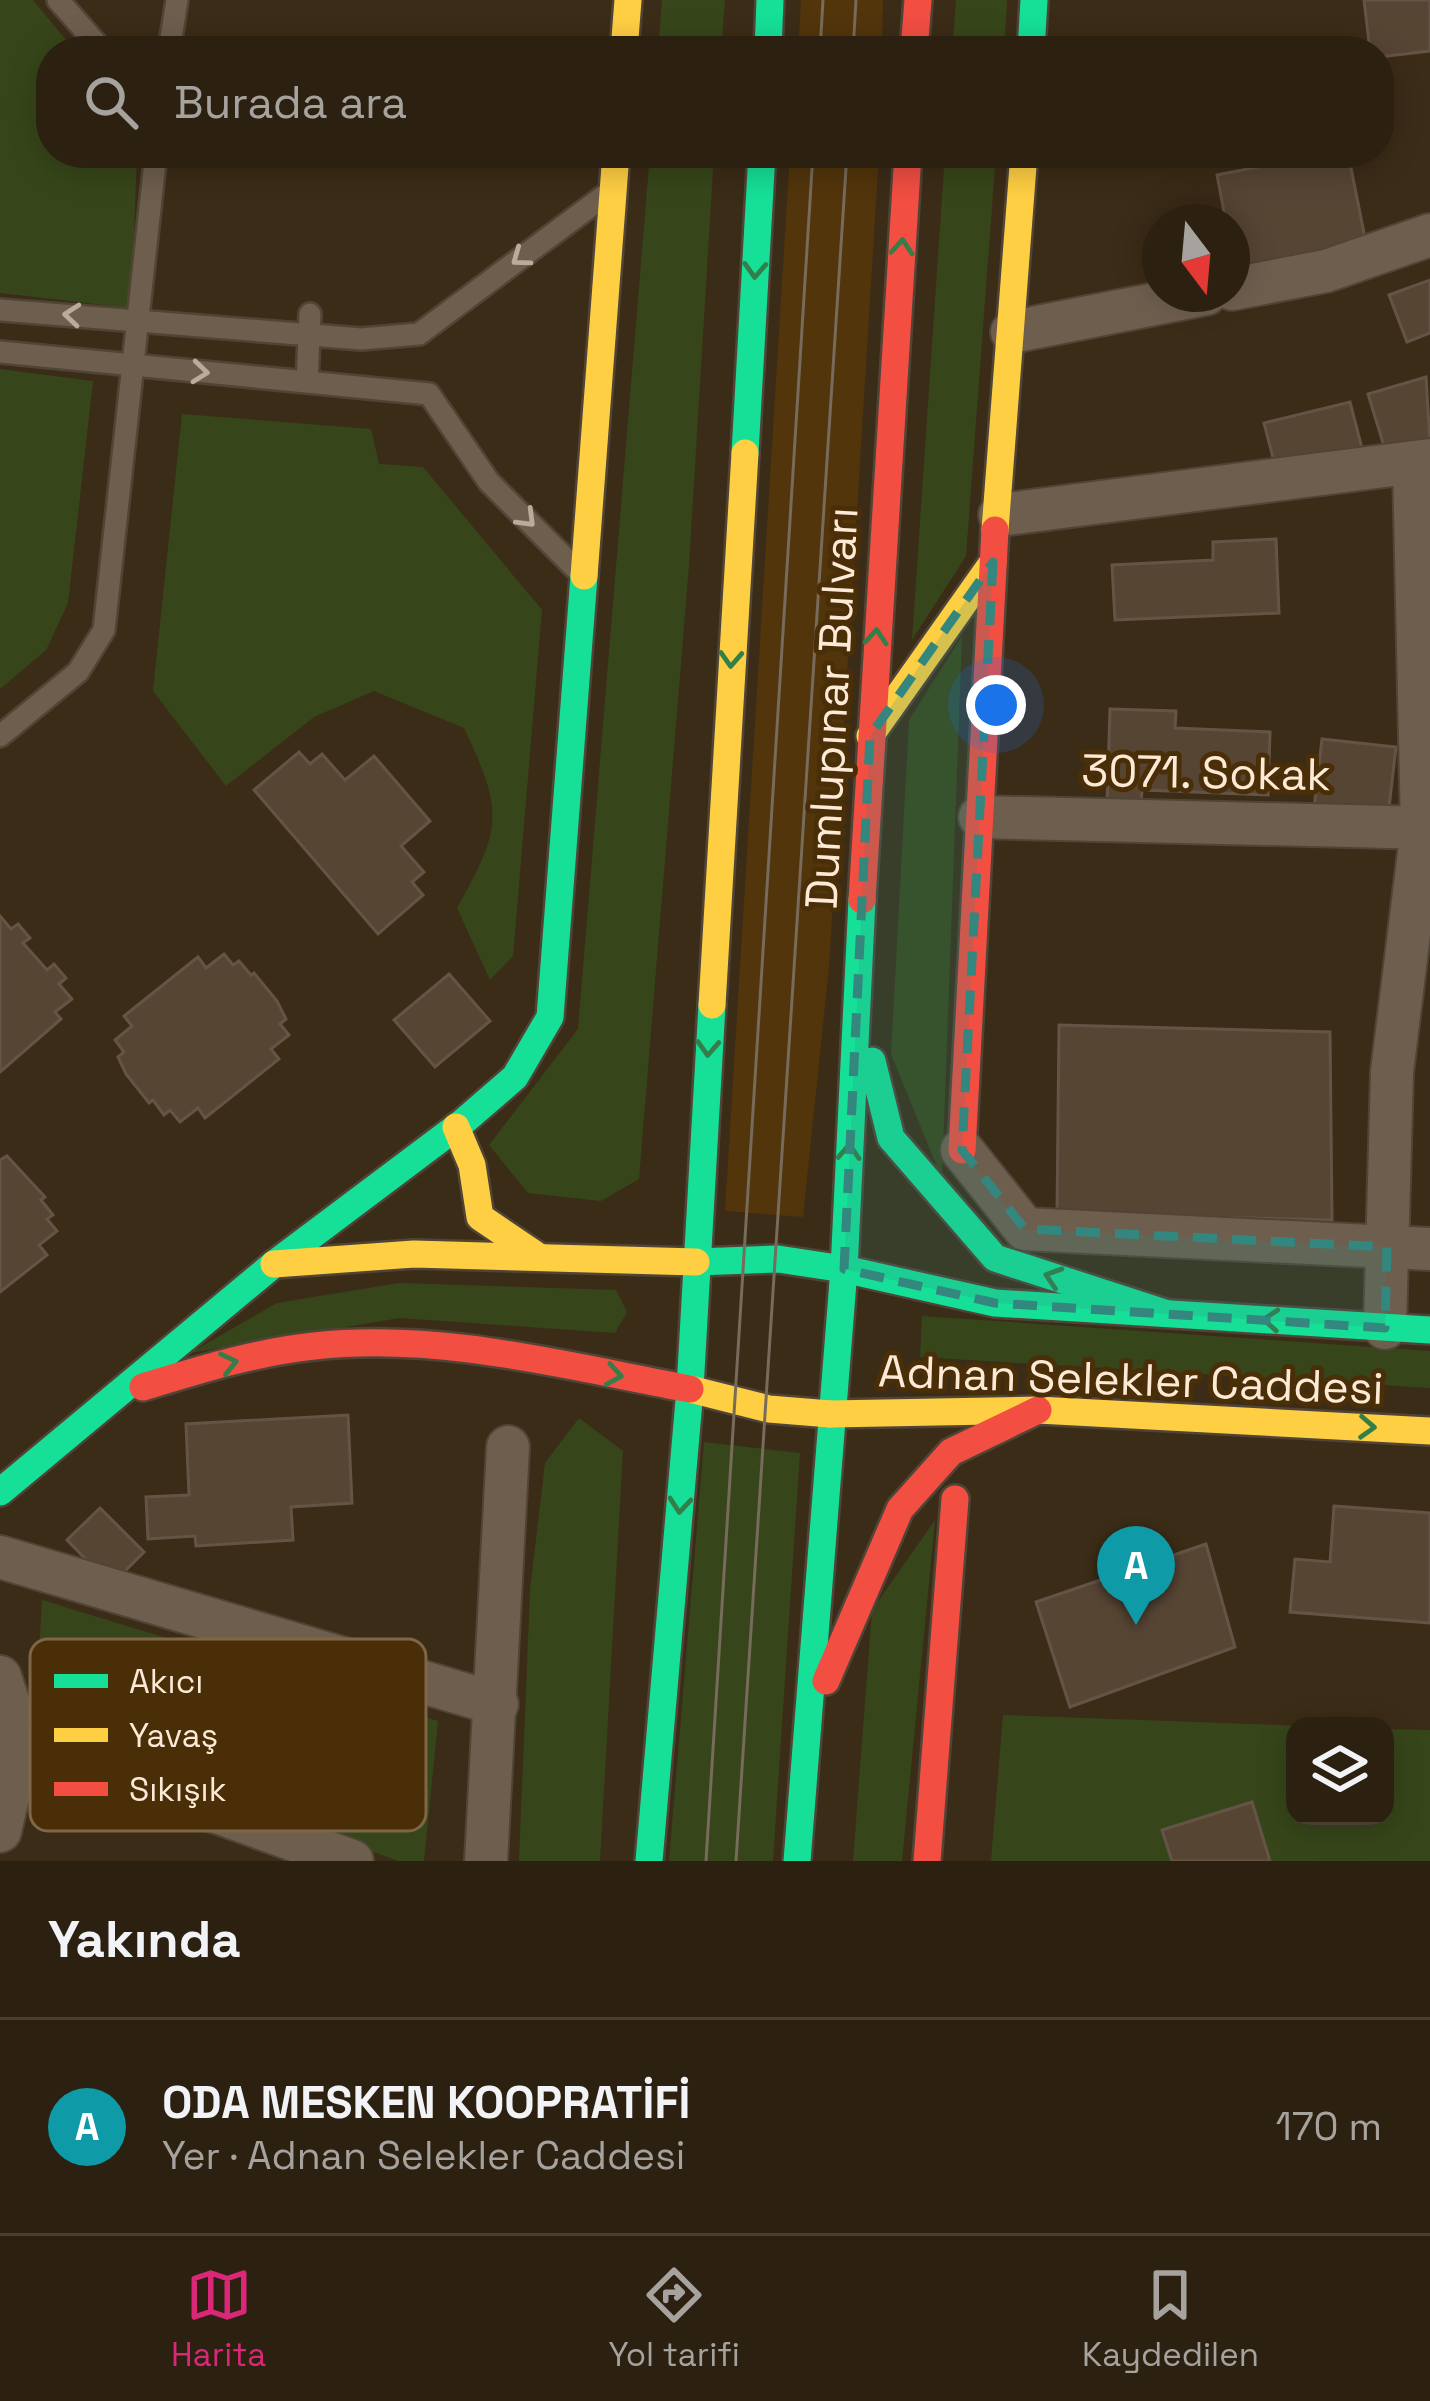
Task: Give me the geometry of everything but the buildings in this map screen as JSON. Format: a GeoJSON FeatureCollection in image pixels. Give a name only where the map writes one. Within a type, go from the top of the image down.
{"type":"FeatureCollection","features":[{"type":"Feature","properties":{"kind":"main road"},"geometry":{"type":"LineString","coordinates":[[625,36],[628,0]]}},
{"type":"Feature","properties":{"kind":"main road"},"geometry":{"type":"LineString","coordinates":[[752,0],[764,36]]}},
{"type":"Feature","properties":{"kind":"main road"},"geometry":{"type":"LineString","coordinates":[[768,36],[770,0]]}},
{"type":"Feature","properties":{"kind":"main road"},"geometry":{"type":"LineString","coordinates":[[915,36],[918,0]]}},
{"type":"Feature","properties":{"kind":"main road"},"geometry":{"type":"LineString","coordinates":[[1032,36],[1034,0]]}},
{"type":"Feature","properties":{"kind":"main road"},"geometry":{"type":"LineString","coordinates":[[0,1492],[274,1264],[515,1077],[550,1018],[615,168]]}},
{"type":"Feature","properties":{"kind":"main road"},"geometry":{"type":"LineString","coordinates":[[649,1861],[690,1389],[761,168]]}},
{"type":"Feature","properties":{"kind":"main road","name":"Dumlupınar Bulvarı"},"geometry":{"type":"LineString","coordinates":[[797,1861],[803,1734],[844,1269],[870,736],[907,168]]}},
{"type":"Feature","properties":{"kind":"main road"},"geometry":{"type":"LineString","coordinates":[[962,1150],[993,562],[1023,168]]}},
{"type":"Feature","properties":{"kind":"main road"},"geometry":{"type":"LineString","coordinates":[[870,736],[993,562]]}},
{"type":"Feature","properties":{"kind":"main road"},"geometry":{"type":"LineString","coordinates":[[857,998],[891,1138],[994,1258],[1165,1313]]}},
{"type":"Feature","properties":{"kind":"main road"},"geometry":{"type":"LineString","coordinates":[[456,1127],[472,1165],[480,1217],[539,1257]]}},
{"type":"Feature","properties":{"kind":"main road"},"geometry":{"type":"LineString","coordinates":[[274,1264],[414,1254],[696,1262],[778,1259],[844,1269]]}},
{"type":"Feature","properties":{"kind":"main road","name":"Adnan Selekler Caddesi"},"geometry":{"type":"LineString","coordinates":[[844,1269],[972,1300],[1430,1330]]}},
{"type":"Feature","properties":{"kind":"main road"},"geometry":{"type":"LineString","coordinates":[[116,1395],[223,1363],[318,1345],[466,1349],[690,1389],[738,1404],[830,1414]]}},
{"type":"Feature","properties":{"kind":"main road"},"geometry":{"type":"LineString","coordinates":[[803,1734],[900,1509],[951,1452],[1038,1410]]}},
{"type":"Feature","properties":{"kind":"main road","name":"Adnan Selekler Caddesi"},"geometry":{"type":"LineString","coordinates":[[830,1414],[1038,1410],[1430,1431]]}},
{"type":"Feature","properties":{"kind":"main road"},"geometry":{"type":"LineString","coordinates":[[927,1861],[955,1499]]}},
{"type":"Feature","properties":{"kind":"street"},"geometry":{"type":"LineString","coordinates":[[1250,286],[1326,271],[1430,235]]}},
{"type":"Feature","properties":{"kind":"street"},"geometry":{"type":"LineString","coordinates":[[1012,332],[1142,307]]}},
{"type":"Feature","properties":{"kind":"street"},"geometry":{"type":"LineString","coordinates":[[1000,515],[1422,462],[1426,828],[1411,1073],[1387,1247],[1385,1328]]}},
{"type":"Feature","properties":{"kind":"street","name":"3071. Sokak"},"geometry":{"type":"LineString","coordinates":[[980,817],[1426,828]]}},
{"type":"Feature","properties":{"kind":"street"},"geometry":{"type":"LineString","coordinates":[[962,1150],[1025,1229],[1430,1249]]}},
{"type":"Feature","properties":{"kind":"street"},"geometry":{"type":"LineString","coordinates":[[486,1861],[508,1447]]}},
{"type":"Feature","properties":{"kind":"street"},"geometry":{"type":"LineString","coordinates":[[0,1558],[276,1639]]}},
{"type":"Feature","properties":{"kind":"street"},"geometry":{"type":"LineString","coordinates":[[0,1677],[21,1741],[0,1831]]}},
{"type":"Feature","properties":{"kind":"street"},"geometry":{"type":"LineString","coordinates":[[426,1683],[497,1704]]}},
{"type":"Feature","properties":{"kind":"street"},"geometry":{"type":"LineString","coordinates":[[21,1741],[30,1744]]}},
{"type":"Feature","properties":{"kind":"street"},"geometry":{"type":"LineString","coordinates":[[269,1831],[352,1861]]}},
{"type":"Feature","properties":{"kind":"lane"},"geometry":{"type":"LineString","coordinates":[[58,0],[90,36]]}},
{"type":"Feature","properties":{"kind":"lane"},"geometry":{"type":"LineString","coordinates":[[171,36],[177,0]]}},
{"type":"Feature","properties":{"kind":"lane"},"geometry":{"type":"LineString","coordinates":[[0,736],[78,672],[104,630],[155,168]]}},
{"type":"Feature","properties":{"kind":"lane"},"geometry":{"type":"LineString","coordinates":[[0,310],[140,321],[310,324],[419,334],[614,188]]}},
{"type":"Feature","properties":{"kind":"lane"},"geometry":{"type":"LineString","coordinates":[[307,382],[310,324]]}},
{"type":"Feature","properties":{"kind":"lane"},"geometry":{"type":"LineString","coordinates":[[0,352],[429,394],[489,482],[584,576]]}},
{"type":"Feature","properties":{"kind":"highlighted area"},"geometry":{"type":"Polygon","coordinates":[[[993,562],[962,1150],[1025,1229],[1387,1247],[1385,1328],[995,1303],[844,1269],[870,736],[993,562]]]}},
{"type":"Feature","properties":{"kind":"shaded area"},"geometry":{"type":"Polygon","coordinates":[[[801,0],[883,0],[882,36],[799,36],[801,0]]]}},
{"type":"Feature","properties":{"kind":"shaded area"},"geometry":{"type":"Polygon","coordinates":[[[789,168],[878,168],[829,967],[803,1217],[725,1211],[789,168]]]}},
{"type":"Feature","properties":{"kind":"green space"},"geometry":{"type":"Polygon","coordinates":[[[0,0],[33,0],[63,36],[36,36],[36,168],[136,168],[131,308],[0,293],[0,0]]]}},
{"type":"Feature","properties":{"kind":"green space"},"geometry":{"type":"Polygon","coordinates":[[[662,0],[725,0],[722,36],[659,36],[662,0]]]}},
{"type":"Feature","properties":{"kind":"green space"},"geometry":{"type":"Polygon","coordinates":[[[956,0],[1007,0],[1005,36],[953,36],[956,0]]]}},
{"type":"Feature","properties":{"kind":"green space"},"geometry":{"type":"Polygon","coordinates":[[[649,168],[713,168],[689,565],[639,1179],[601,1201],[528,1193],[489,1145],[578,1029],[649,168]]]}},
{"type":"Feature","properties":{"kind":"green space"},"geometry":{"type":"Polygon","coordinates":[[[944,168],[995,168],[966,556],[912,640],[944,168]]]}},
{"type":"Feature","properties":{"kind":"green space"},"geometry":{"type":"Polygon","coordinates":[[[0,369],[93,381],[68,603],[46,650],[0,689],[0,369]]]}},
{"type":"Feature","properties":{"kind":"green space"},"geometry":{"type":"Polygon","coordinates":[[[182,414],[371,429],[379,464],[423,467],[542,610],[513,956],[490,980],[457,908],[483,858],[492,820],[486,780],[464,728],[374,691],[314,717],[226,786],[153,691],[182,414]]]}},
{"type":"Feature","properties":{"kind":"green space"},"geometry":{"type":"Polygon","coordinates":[[[962,636],[942,1179],[891,1054],[909,720],[962,636]]]}},
{"type":"Feature","properties":{"kind":"green space"},"geometry":{"type":"Polygon","coordinates":[[[399,1283],[616,1290],[627,1312],[615,1333],[400,1318],[190,1353],[277,1303],[399,1283]]]}},
{"type":"Feature","properties":{"kind":"green space"},"geometry":{"type":"Polygon","coordinates":[[[922,1316],[1430,1351],[1430,1388],[920,1357],[922,1316]]]}},
{"type":"Feature","properties":{"kind":"green space"},"geometry":{"type":"Polygon","coordinates":[[[579,1418],[623,1451],[600,1861],[519,1861],[530,1590],[545,1463],[579,1418]]]}},
{"type":"Feature","properties":{"kind":"green space"},"geometry":{"type":"Polygon","coordinates":[[[704,1442],[800,1453],[773,1861],[669,1861],[704,1442]]]}},
{"type":"Feature","properties":{"kind":"green space"},"geometry":{"type":"Polygon","coordinates":[[[935,1520],[902,1861],[853,1861],[872,1610],[935,1520]]]}},
{"type":"Feature","properties":{"kind":"green space"},"geometry":{"type":"Polygon","coordinates":[[[42,1600],[170,1639],[40,1639],[42,1600]]]}},
{"type":"Feature","properties":{"kind":"green space"},"geometry":{"type":"Polygon","coordinates":[[[1003,1715],[1286,1725],[1286,1825],[1394,1825],[1394,1729],[1430,1730],[1430,1861],[991,1861],[1003,1715]]]}},
{"type":"Feature","properties":{"kind":"green space"},"geometry":{"type":"Polygon","coordinates":[[[426,1717],[438,1721],[424,1861],[398,1861],[317,1831],[426,1831],[426,1717]]]}},
{"type":"Feature","properties":{"kind":"tram line"},"geometry":{"type":"LineString","coordinates":[[821,36],[823,0]]}},
{"type":"Feature","properties":{"kind":"tram line"},"geometry":{"type":"LineString","coordinates":[[854,36],[856,0]]}},
{"type":"Feature","properties":{"kind":"tram line"},"geometry":{"type":"LineString","coordinates":[[706,1861],[812,168]]}},
{"type":"Feature","properties":{"kind":"tram line"},"geometry":{"type":"LineString","coordinates":[[736,1861],[846,168]]}},
{"type":"Feature","properties":{"kind":"traffic: fast"},"geometry":{"type":"LineString","coordinates":[[769,36],[770,0]]}},
{"type":"Feature","properties":{"kind":"traffic: fast"},"geometry":{"type":"LineString","coordinates":[[1032,36],[1034,0]]}},
{"type":"Feature","properties":{"kind":"traffic: fast"},"geometry":{"type":"LineString","coordinates":[[745,453],[761,168]]}},
{"type":"Feature","properties":{"kind":"traffic: fast"},"geometry":{"type":"LineString","coordinates":[[0,1492],[274,1264],[463,1122],[515,1077],[550,1017],[584,576]]}},
{"type":"Feature","properties":{"kind":"traffic: fast"},"geometry":{"type":"LineString","coordinates":[[797,1861],[844,1269],[862,900]]}},
{"type":"Feature","properties":{"kind":"traffic: fast"},"geometry":{"type":"LineString","coordinates":[[649,1861],[690,1389],[712,1005]]}},
{"type":"Feature","properties":{"kind":"traffic: fast"},"geometry":{"type":"LineString","coordinates":[[872,1061],[891,1138],[995,1258],[1165,1313]]}},
{"type":"Feature","properties":{"kind":"traffic: fast"},"geometry":{"type":"LineString","coordinates":[[696,1262],[778,1259],[844,1269]]}},
{"type":"Feature","properties":{"kind":"traffic: fast"},"geometry":{"type":"LineString","coordinates":[[844,1269],[995,1303],[1430,1330]]}},
{"type":"Feature","properties":{"kind":"traffic: slow"},"geometry":{"type":"LineString","coordinates":[[625,36],[628,0]]}},
{"type":"Feature","properties":{"kind":"traffic: slow"},"geometry":{"type":"LineString","coordinates":[[584,576],[615,168]]}},
{"type":"Feature","properties":{"kind":"traffic: slow"},"geometry":{"type":"LineString","coordinates":[[995,530],[1023,168]]}},
{"type":"Feature","properties":{"kind":"traffic: slow"},"geometry":{"type":"LineString","coordinates":[[712,1005],[745,453]]}},
{"type":"Feature","properties":{"kind":"traffic: slow"},"geometry":{"type":"LineString","coordinates":[[870,736],[993,562]]}},
{"type":"Feature","properties":{"kind":"traffic: slow"},"geometry":{"type":"LineString","coordinates":[[456,1127],[472,1165],[480,1217],[539,1257]]}},
{"type":"Feature","properties":{"kind":"traffic: slow"},"geometry":{"type":"LineString","coordinates":[[274,1264],[414,1254],[696,1262]]}},
{"type":"Feature","properties":{"kind":"traffic: slow"},"geometry":{"type":"LineString","coordinates":[[690,1389],[769,1409],[830,1414]]}},
{"type":"Feature","properties":{"kind":"traffic: slow"},"geometry":{"type":"LineString","coordinates":[[830,1414],[1038,1410],[1430,1431]]}},
{"type":"Feature","properties":{"kind":"traffic: jam"},"geometry":{"type":"LineString","coordinates":[[915,36],[918,0]]}},
{"type":"Feature","properties":{"kind":"traffic: jam"},"geometry":{"type":"LineString","coordinates":[[862,900],[907,168]]}},
{"type":"Feature","properties":{"kind":"traffic: jam"},"geometry":{"type":"LineString","coordinates":[[962,1150],[995,530]]}},
{"type":"Feature","properties":{"kind":"traffic: jam"},"geometry":{"type":"LineString","coordinates":[[143,1387],[271,1353],[361,1343],[456,1347],[690,1389]]}},
{"type":"Feature","properties":{"kind":"traffic: jam"},"geometry":{"type":"LineString","coordinates":[[826,1681],[900,1509],[951,1452],[1038,1410]]}},
{"type":"Feature","properties":{"kind":"traffic: jam"},"geometry":{"type":"LineString","coordinates":[[927,1861],[955,1499]]}},
{"type":"Feature","properties":{"kind":"place","name":"ODA MESKEN KOOPRATİFİ"},"geometry":{"type":"Point","coordinates":[1136,1625]}}]}
